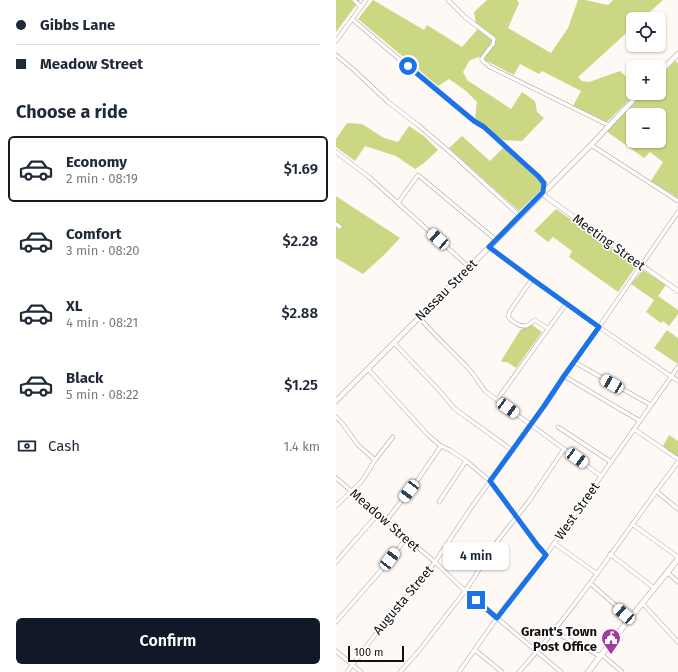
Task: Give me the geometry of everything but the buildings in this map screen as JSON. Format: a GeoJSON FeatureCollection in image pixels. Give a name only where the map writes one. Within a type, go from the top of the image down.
{"type":"FeatureCollection","features":[{"type":"Feature","properties":{"kind":"main road"},"geometry":{"type":"LineString","coordinates":[[666,66],[678,54]]}},
{"type":"Feature","properties":{"kind":"main road","name":"Nassau Street"},"geometry":{"type":"LineString","coordinates":[[336,402],[591,145],[608,125],[633,100]]}},
{"type":"Feature","properties":{"kind":"main road"},"geometry":{"type":"LineString","coordinates":[[588,672],[678,558]]}},
{"type":"Feature","properties":{"kind":"street"},"geometry":{"type":"LineString","coordinates":[[354,0],[361,7]]}},
{"type":"Feature","properties":{"kind":"street"},"geometry":{"type":"LineString","coordinates":[[336,41],[366,0]]}},
{"type":"Feature","properties":{"kind":"street"},"geometry":{"type":"LineString","coordinates":[[448,0],[465,17],[494,39],[493,44],[482,58],[482,60],[490,67],[608,125]]}},
{"type":"Feature","properties":{"kind":"street"},"geometry":{"type":"LineString","coordinates":[[352,19],[516,155],[541,180],[544,186],[543,192]]}},
{"type":"Feature","properties":{"kind":"street"},"geometry":{"type":"LineString","coordinates":[[336,55],[388,102],[451,153],[520,216]]}},
{"type":"Feature","properties":{"kind":"street"},"geometry":{"type":"LineString","coordinates":[[591,145],[678,201]]}},
{"type":"Feature","properties":{"kind":"street"},"geometry":{"type":"LineString","coordinates":[[336,152],[369,177],[469,267]]}},
{"type":"Feature","properties":{"kind":"street"},"geometry":{"type":"LineString","coordinates":[[398,203],[418,175],[496,240]]}},
{"type":"Feature","properties":{"kind":"street","name":"Meeting Street"},"geometry":{"type":"LineString","coordinates":[[543,192],[546,197],[678,291]]}},
{"type":"Feature","properties":{"kind":"street","name":"Augusta Street"},"geometry":{"type":"LineString","coordinates":[[347,672],[380,627],[435,562],[678,212]]}},
{"type":"Feature","properties":{"kind":"street"},"geometry":{"type":"LineString","coordinates":[[336,224],[340,227]]}},
{"type":"Feature","properties":{"kind":"street"},"geometry":{"type":"LineString","coordinates":[[489,247],[566,304],[678,381]]}},
{"type":"Feature","properties":{"kind":"street"},"geometry":{"type":"LineString","coordinates":[[532,279],[508,316],[520,325],[526,326],[535,320],[548,328]]}},
{"type":"Feature","properties":{"kind":"street"},"geometry":{"type":"LineString","coordinates":[[497,400],[566,304]]}},
{"type":"Feature","properties":{"kind":"street"},"geometry":{"type":"LineString","coordinates":[[419,317],[468,368],[483,389],[601,476]]}},
{"type":"Feature","properties":{"kind":"street"},"geometry":{"type":"LineString","coordinates":[[394,342],[455,409],[512,450]]}},
{"type":"Feature","properties":{"kind":"street"},"geometry":{"type":"LineString","coordinates":[[574,362],[651,405]]}},
{"type":"Feature","properties":{"kind":"street","name":"West Street"},"geometry":{"type":"LineString","coordinates":[[459,672],[497,618],[546,555],[678,367]]}},
{"type":"Feature","properties":{"kind":"street"},"geometry":{"type":"LineString","coordinates":[[368,369],[430,436],[441,446],[450,450],[466,461],[490,481],[546,555]]}},
{"type":"Feature","properties":{"kind":"street"},"geometry":{"type":"LineString","coordinates":[[564,376],[640,421]]}},
{"type":"Feature","properties":{"kind":"street"},"geometry":{"type":"LineString","coordinates":[[336,417],[358,445],[375,460]]}},
{"type":"Feature","properties":{"kind":"street"},"geometry":{"type":"LineString","coordinates":[[558,427],[610,462]]}},
{"type":"Feature","properties":{"kind":"street"},"geometry":{"type":"LineString","coordinates":[[519,672],[537,652],[590,583],[678,460],[634,429]]}},
{"type":"Feature","properties":{"kind":"street"},"geometry":{"type":"LineString","coordinates":[[336,506],[362,481],[375,460],[393,437]]}},
{"type":"Feature","properties":{"kind":"street"},"geometry":{"type":"LineString","coordinates":[[386,521],[417,481],[441,446]]}},
{"type":"Feature","properties":{"kind":"street"},"geometry":{"type":"LineString","coordinates":[[400,672],[418,652],[465,591],[489,552],[528,501],[564,449]]}},
{"type":"Feature","properties":{"kind":"street"},"geometry":{"type":"LineString","coordinates":[[439,502],[466,461]]}},
{"type":"Feature","properties":{"kind":"street","name":"Meadow Street"},"geometry":{"type":"LineString","coordinates":[[336,478],[435,562],[465,591],[561,672]]}},
{"type":"Feature","properties":{"kind":"street"},"geometry":{"type":"LineString","coordinates":[[656,491],[678,509]]}},
{"type":"Feature","properties":{"kind":"street"},"geometry":{"type":"LineString","coordinates":[[336,562],[378,514]]}},
{"type":"Feature","properties":{"kind":"street"},"geometry":{"type":"LineString","coordinates":[[632,524],[678,558]]}},
{"type":"Feature","properties":{"kind":"street"},"geometry":{"type":"LineString","coordinates":[[336,622],[406,538]]}},
{"type":"Feature","properties":{"kind":"street"},"geometry":{"type":"LineString","coordinates":[[554,543],[596,573]]}},
{"type":"Feature","properties":{"kind":"street"},"geometry":{"type":"LineString","coordinates":[[610,554],[654,588]]}},
{"type":"Feature","properties":{"kind":"street"},"geometry":{"type":"LineString","coordinates":[[667,572],[678,582]]}},
{"type":"Feature","properties":{"kind":"street"},"geometry":{"type":"LineString","coordinates":[[590,583],[630,618]]}},
{"type":"Feature","properties":{"kind":"street"},"geometry":{"type":"LineString","coordinates":[[642,603],[678,642]]}},
{"type":"Feature","properties":{"kind":"street"},"geometry":{"type":"LineString","coordinates":[[553,631],[600,655],[622,672]]}},
{"type":"Feature","properties":{"kind":"street"},"geometry":{"type":"LineString","coordinates":[[475,650],[502,672]]}},
{"type":"Feature","properties":{"kind":"street"},"geometry":{"type":"LineString","coordinates":[[336,651],[361,672]]}},
{"type":"Feature","properties":{"kind":"green space"},"geometry":{"type":"Polygon","coordinates":[[[336,0],[360,0],[336,32],[336,0]]]}},
{"type":"Feature","properties":{"kind":"green space"},"geometry":{"type":"Polygon","coordinates":[[[373,0],[424,30],[427,25],[462,47],[477,30],[474,12],[487,0],[517,0],[519,3],[508,28],[551,53],[568,28],[578,0],[608,5],[613,0],[663,0],[650,12],[626,12],[626,33],[578,77],[582,81],[589,82],[620,71],[626,77],[626,100],[629,100],[607,122],[573,106],[581,91],[542,71],[539,74],[520,64],[514,75],[479,57],[470,60],[463,72],[467,80],[511,109],[522,92],[535,101],[537,112],[544,118],[522,141],[502,140],[475,118],[477,102],[466,91],[449,79],[438,86],[358,19],[373,0]]]}},
{"type":"Feature","properties":{"kind":"green space"},"geometry":{"type":"Polygon","coordinates":[[[675,61],[678,63],[678,198],[651,181],[663,162],[650,152],[644,158],[630,148],[666,148],[666,108],[629,108],[637,100],[666,100],[666,71],[675,61]]]}},
{"type":"Feature","properties":{"kind":"green space"},"geometry":{"type":"Polygon","coordinates":[[[626,111],[626,145],[606,131],[626,111]]]}},
{"type":"Feature","properties":{"kind":"green space"},"geometry":{"type":"Polygon","coordinates":[[[347,123],[362,124],[384,138],[398,142],[409,126],[424,136],[438,150],[415,169],[396,156],[365,146],[355,161],[336,147],[336,139],[347,123]]]}},
{"type":"Feature","properties":{"kind":"green space"},"geometry":{"type":"Polygon","coordinates":[[[462,136],[490,161],[504,147],[543,184],[543,188],[519,211],[449,148],[462,136]]]}},
{"type":"Feature","properties":{"kind":"green space"},"geometry":{"type":"Polygon","coordinates":[[[336,196],[400,238],[363,274],[336,258],[336,196]]]}},
{"type":"Feature","properties":{"kind":"green space"},"geometry":{"type":"Polygon","coordinates":[[[556,209],[637,265],[618,292],[569,257],[572,251],[553,237],[548,242],[534,231],[556,209]]]}},
{"type":"Feature","properties":{"kind":"green space"},"geometry":{"type":"Polygon","coordinates":[[[643,270],[666,285],[658,296],[678,310],[678,314],[669,326],[663,321],[661,323],[646,312],[654,300],[631,284],[643,270]]]}},
{"type":"Feature","properties":{"kind":"green space"},"geometry":{"type":"Polygon","coordinates":[[[532,325],[542,332],[516,368],[507,362],[501,361],[521,329],[532,325]]]}},
{"type":"Feature","properties":{"kind":"green space"},"geometry":{"type":"Polygon","coordinates":[[[667,330],[678,338],[678,364],[654,348],[667,330]]]}},
{"type":"Feature","properties":{"kind":"green space"},"geometry":{"type":"Polygon","coordinates":[[[669,435],[678,441],[678,456],[663,446],[669,435]]]}},
{"type":"Feature","properties":{"kind":"place","name":"Grant's Town Post Office"},"geometry":{"type":"Point","coordinates":[611,655]}},
{"type":"Feature","properties":{"kind":"route"},"geometry":{"type":"LineString","coordinates":[[408,66],[474,121],[484,127],[516,155],[544,183],[543,192],[489,247],[599,327],[490,481],[546,555],[497,618],[476,600]]}}]}
